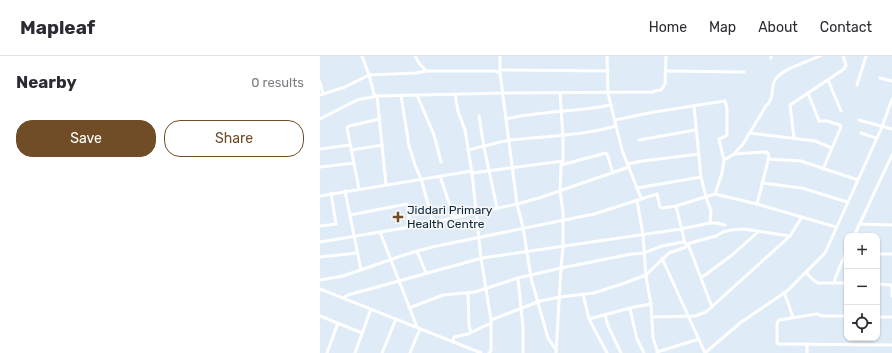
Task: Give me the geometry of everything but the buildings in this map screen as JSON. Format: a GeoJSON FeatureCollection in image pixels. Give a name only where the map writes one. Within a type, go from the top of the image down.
{"type":"FeatureCollection","features":[{"type":"Feature","properties":{"kind":"street"},"geometry":{"type":"LineString","coordinates":[[362,56],[374,94],[377,96],[386,185]]}},
{"type":"Feature","properties":{"kind":"street"},"geometry":{"type":"LineString","coordinates":[[415,56],[426,71]]}},
{"type":"Feature","properties":{"kind":"street"},"geometry":{"type":"LineString","coordinates":[[500,56],[500,72],[506,120],[518,204],[531,275],[548,338],[556,351]]}},
{"type":"Feature","properties":{"kind":"street"},"geometry":{"type":"LineString","coordinates":[[608,56],[608,93],[622,150],[641,198]]}},
{"type":"Feature","properties":{"kind":"street"},"geometry":{"type":"LineString","coordinates":[[320,119],[357,100],[377,96],[654,92],[654,90],[661,90],[665,84],[666,56]]}},
{"type":"Feature","properties":{"kind":"street"},"geometry":{"type":"LineString","coordinates":[[724,160],[734,154],[743,144],[771,100],[773,86],[777,76],[804,62],[820,56]]}},
{"type":"Feature","properties":{"kind":"street"},"geometry":{"type":"LineString","coordinates":[[794,138],[789,106],[845,67],[846,65],[843,56]]}},
{"type":"Feature","properties":{"kind":"street"},"geometry":{"type":"LineString","coordinates":[[858,85],[866,56]]}},
{"type":"Feature","properties":{"kind":"street"},"geometry":{"type":"LineString","coordinates":[[320,82],[322,95],[345,87],[369,75],[416,73],[426,71],[608,71]]}},
{"type":"Feature","properties":{"kind":"street"},"geometry":{"type":"LineString","coordinates":[[666,71],[744,72]]}},
{"type":"Feature","properties":{"kind":"street"},"geometry":{"type":"LineString","coordinates":[[880,78],[892,81]]}},
{"type":"Feature","properties":{"kind":"street"},"geometry":{"type":"LineString","coordinates":[[828,80],[841,111]]}},
{"type":"Feature","properties":{"kind":"street"},"geometry":{"type":"LineString","coordinates":[[556,351],[564,221],[560,191],[561,165],[563,161],[563,136],[560,93]]}},
{"type":"Feature","properties":{"kind":"street"},"geometry":{"type":"LineString","coordinates":[[808,93],[819,121],[827,121],[840,125],[823,169]]}},
{"type":"Feature","properties":{"kind":"street"},"geometry":{"type":"LineString","coordinates":[[455,94],[458,112],[465,130],[472,172],[481,258],[491,321],[491,351],[489,353]]}},
{"type":"Feature","properties":{"kind":"street"},"geometry":{"type":"LineString","coordinates":[[401,95],[409,146],[421,179],[433,221]]}},
{"type":"Feature","properties":{"kind":"street"},"geometry":{"type":"LineString","coordinates":[[417,95],[434,135],[441,162]]}},
{"type":"Feature","properties":{"kind":"street"},"geometry":{"type":"LineString","coordinates":[[662,258],[705,353],[740,323],[784,292],[825,252],[882,127],[892,98]]}},
{"type":"Feature","properties":{"kind":"street"},"geometry":{"type":"LineString","coordinates":[[615,120],[654,112],[725,101],[727,104],[727,134],[720,139],[724,160],[716,194]]}},
{"type":"Feature","properties":{"kind":"street"},"geometry":{"type":"LineString","coordinates":[[506,120],[562,111],[592,109],[611,105]]}},
{"type":"Feature","properties":{"kind":"street"},"geometry":{"type":"LineString","coordinates":[[694,106],[695,130],[701,177],[711,211],[710,223]]}},
{"type":"Feature","properties":{"kind":"street"},"geometry":{"type":"LineString","coordinates":[[479,116],[496,208]]}},
{"type":"Feature","properties":{"kind":"street"},"geometry":{"type":"LineString","coordinates":[[359,189],[346,128],[380,119]]}},
{"type":"Feature","properties":{"kind":"street"},"geometry":{"type":"LineString","coordinates":[[859,120],[892,129]]}},
{"type":"Feature","properties":{"kind":"street"},"geometry":{"type":"LineString","coordinates":[[468,150],[509,141],[600,131],[616,126]]}},
{"type":"Feature","properties":{"kind":"street"},"geometry":{"type":"LineString","coordinates":[[639,140],[695,130]]}},
{"type":"Feature","properties":{"kind":"street"},"geometry":{"type":"LineString","coordinates":[[749,133],[794,138],[815,142],[832,148]]}},
{"type":"Feature","properties":{"kind":"street"},"geometry":{"type":"LineString","coordinates":[[861,133],[876,138]]}},
{"type":"Feature","properties":{"kind":"street"},"geometry":{"type":"LineString","coordinates":[[320,149],[350,145]]}},
{"type":"Feature","properties":{"kind":"street"},"geometry":{"type":"LineString","coordinates":[[351,150],[383,145]]}},
{"type":"Feature","properties":{"kind":"street"},"geometry":{"type":"LineString","coordinates":[[561,165],[606,153],[613,173]]}},
{"type":"Feature","properties":{"kind":"street"},"geometry":{"type":"LineString","coordinates":[[734,154],[768,153],[768,159],[757,204]]}},
{"type":"Feature","properties":{"kind":"street"},"geometry":{"type":"LineString","coordinates":[[320,242],[410,227],[518,204],[613,173],[628,166],[662,158],[698,154]]}},
{"type":"Feature","properties":{"kind":"street"},"geometry":{"type":"LineString","coordinates":[[855,233],[892,154]]}},
{"type":"Feature","properties":{"kind":"street"},"geometry":{"type":"LineString","coordinates":[[768,159],[801,161],[858,180]]}},
{"type":"Feature","properties":{"kind":"street"},"geometry":{"type":"LineString","coordinates":[[320,196],[440,176],[563,161]]}},
{"type":"Feature","properties":{"kind":"street"},"geometry":{"type":"LineString","coordinates":[[320,167],[354,163]]}},
{"type":"Feature","properties":{"kind":"street"},"geometry":{"type":"LineString","coordinates":[[440,176],[454,218]]}},
{"type":"Feature","properties":{"kind":"street"},"geometry":{"type":"LineString","coordinates":[[637,188],[701,177]]}},
{"type":"Feature","properties":{"kind":"street"},"geometry":{"type":"LineString","coordinates":[[762,183],[802,188],[847,202]]}},
{"type":"Feature","properties":{"kind":"street"},"geometry":{"type":"LineString","coordinates":[[345,191],[361,270]]}},
{"type":"Feature","properties":{"kind":"street"},"geometry":{"type":"LineString","coordinates":[[320,226],[336,224],[331,193]]}},
{"type":"Feature","properties":{"kind":"street"},"geometry":{"type":"LineString","coordinates":[[320,280],[332,279],[417,251],[523,227],[564,221],[611,210],[641,198],[656,194],[662,208],[676,206],[716,194],[757,204],[836,227]]}},
{"type":"Feature","properties":{"kind":"street"},"geometry":{"type":"LineString","coordinates":[[637,200],[643,235],[646,274],[651,304],[653,338],[657,353],[699,339]]}},
{"type":"Feature","properties":{"kind":"street"},"geometry":{"type":"LineString","coordinates":[[350,215],[407,204],[410,227]]}},
{"type":"Feature","properties":{"kind":"street"},"geometry":{"type":"LineString","coordinates":[[676,206],[686,245],[712,307]]}},
{"type":"Feature","properties":{"kind":"street"},"geometry":{"type":"LineString","coordinates":[[652,317],[695,316],[712,307],[790,236],[802,217]]}},
{"type":"Feature","properties":{"kind":"street"},"geometry":{"type":"LineString","coordinates":[[343,298],[344,296],[398,280],[481,258],[643,235],[710,223],[725,225]]}},
{"type":"Feature","properties":{"kind":"street"},"geometry":{"type":"LineString","coordinates":[[859,224],[892,225]]}},
{"type":"Feature","properties":{"kind":"street"},"geometry":{"type":"LineString","coordinates":[[453,342],[454,337],[471,332],[520,308],[560,297],[606,290],[646,274],[669,253],[686,245],[716,236],[722,232],[744,229],[790,236]]}},
{"type":"Feature","properties":{"kind":"street"},"geometry":{"type":"LineString","coordinates":[[700,278],[732,255],[759,231]]}},
{"type":"Feature","properties":{"kind":"street"},"geometry":{"type":"LineString","coordinates":[[380,232],[418,328],[412,353]]}},
{"type":"Feature","properties":{"kind":"street"},"geometry":{"type":"LineString","coordinates":[[409,308],[443,296],[468,293],[518,278],[561,268],[631,254],[644,253],[662,246],[683,242],[686,245]]}},
{"type":"Feature","properties":{"kind":"street"},"geometry":{"type":"LineString","coordinates":[[417,251],[426,273]]}},
{"type":"Feature","properties":{"kind":"street"},"geometry":{"type":"LineString","coordinates":[[320,257],[357,253]]}},
{"type":"Feature","properties":{"kind":"street"},"geometry":{"type":"LineString","coordinates":[[880,254],[892,254]]}},
{"type":"Feature","properties":{"kind":"street"},"geometry":{"type":"LineString","coordinates":[[834,283],[844,257]]}},
{"type":"Feature","properties":{"kind":"street"},"geometry":{"type":"LineString","coordinates":[[806,272],[818,283],[844,283]]}},
{"type":"Feature","properties":{"kind":"street"},"geometry":{"type":"LineString","coordinates":[[518,278],[524,353]]}},
{"type":"Feature","properties":{"kind":"street"},"geometry":{"type":"LineString","coordinates":[[880,284],[892,285],[892,296]]}},
{"type":"Feature","properties":{"kind":"street"},"geometry":{"type":"LineString","coordinates":[[320,289],[481,353]]}},
{"type":"Feature","properties":{"kind":"street"},"geometry":{"type":"LineString","coordinates":[[784,292],[793,317]]}},
{"type":"Feature","properties":{"kind":"street"},"geometry":{"type":"LineString","coordinates":[[468,293],[468,326],[471,332]]}},
{"type":"Feature","properties":{"kind":"street"},"geometry":{"type":"LineString","coordinates":[[583,294],[589,319],[606,352]]}},
{"type":"Feature","properties":{"kind":"street"},"geometry":{"type":"LineString","coordinates":[[589,319],[651,304]]}},
{"type":"Feature","properties":{"kind":"street"},"geometry":{"type":"LineString","coordinates":[[355,353],[371,309]]}},
{"type":"Feature","properties":{"kind":"street"},"geometry":{"type":"LineString","coordinates":[[630,309],[638,339],[644,353]]}},
{"type":"Feature","properties":{"kind":"street"},"geometry":{"type":"LineString","coordinates":[[844,316],[822,316],[817,314],[778,320],[778,344],[892,345]]}},
{"type":"Feature","properties":{"kind":"street"},"geometry":{"type":"LineString","coordinates":[[605,315],[608,326],[621,353]]}},
{"type":"Feature","properties":{"kind":"street"},"geometry":{"type":"LineString","coordinates":[[320,316],[362,333]]}},
{"type":"Feature","properties":{"kind":"street"},"geometry":{"type":"LineString","coordinates":[[880,317],[892,317]]}},
{"type":"Feature","properties":{"kind":"street"},"geometry":{"type":"LineString","coordinates":[[382,353],[396,319]]}},
{"type":"Feature","properties":{"kind":"street"},"geometry":{"type":"LineString","coordinates":[[327,353],[338,323]]}},
{"type":"Feature","properties":{"kind":"street"},"geometry":{"type":"LineString","coordinates":[[806,353],[807,344]]}},
{"type":"Feature","properties":{"kind":"place","name":"Jiddari Primary Health Centre"},"geometry":{"type":"Point","coordinates":[398,217]}}]}
